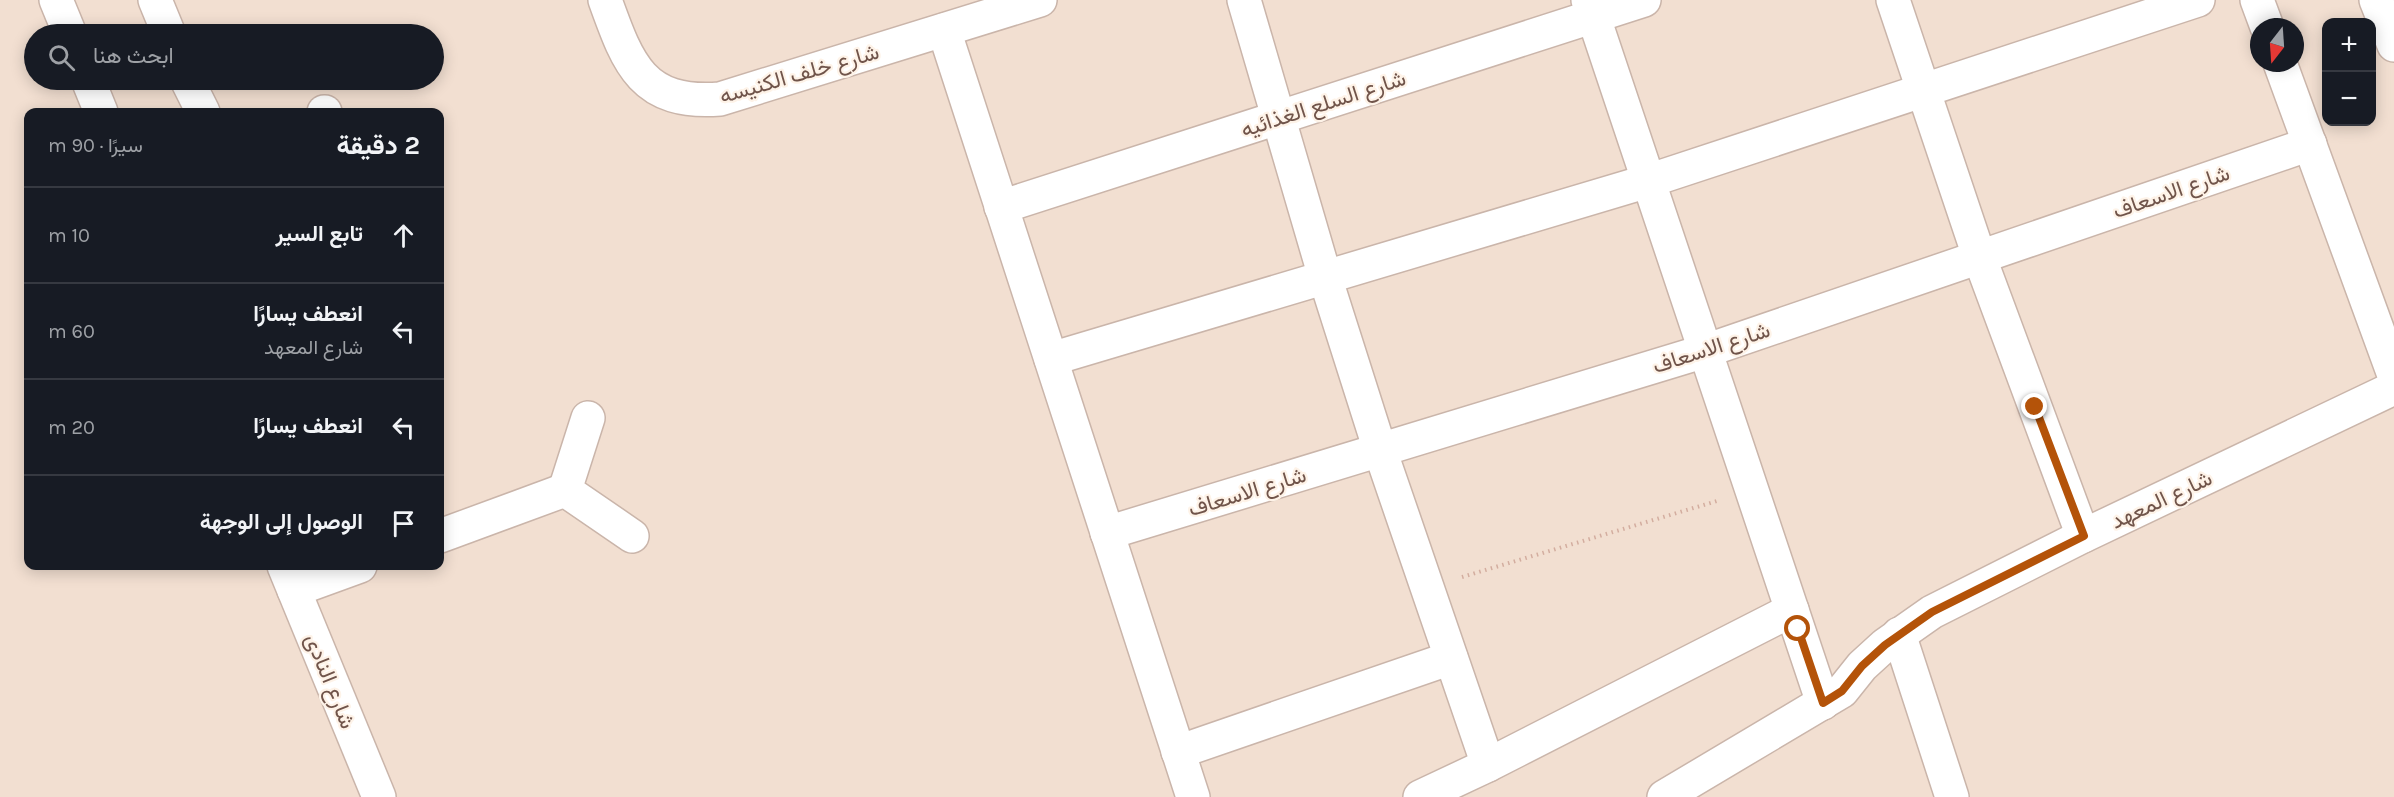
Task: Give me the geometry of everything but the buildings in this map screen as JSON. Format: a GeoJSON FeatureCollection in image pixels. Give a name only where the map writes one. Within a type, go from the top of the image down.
{"type":"FeatureCollection","features":[{"type":"Feature","properties":{"kind":"street"},"geometry":{"type":"LineString","coordinates":[[56,0],[66,24]]}},
{"type":"Feature","properties":{"kind":"street"},"geometry":{"type":"LineString","coordinates":[[155,0],[165,24]]}},
{"type":"Feature","properties":{"kind":"street","name":"شارع خلف الكنيسه"},"geometry":{"type":"LineString","coordinates":[[605,0],[622,49],[631,64],[644,78],[675,96],[698,100],[720,99],[1040,0]]}},
{"type":"Feature","properties":{"kind":"street"},"geometry":{"type":"LineString","coordinates":[[1244,0],[1325,277],[1380,450],[1488,765]]}},
{"type":"Feature","properties":{"kind":"street","name":"شارع السلع الغذائيه"},"geometry":{"type":"LineString","coordinates":[[1001,207],[1280,117],[1590,8],[1644,0]]}},
{"type":"Feature","properties":{"kind":"street"},"geometry":{"type":"LineString","coordinates":[[1893,0],[1979,256],[2084,536]]}},
{"type":"Feature","properties":{"kind":"street"},"geometry":{"type":"LineString","coordinates":[[1051,359],[1648,181],[2198,0]]}},
{"type":"Feature","properties":{"kind":"street"},"geometry":{"type":"LineString","coordinates":[[2257,0],[2264,18]]}},
{"type":"Feature","properties":{"kind":"street"},"geometry":{"type":"LineString","coordinates":[[2376,0],[2394,45]]}},
{"type":"Feature","properties":{"kind":"street"},"geometry":{"type":"LineString","coordinates":[[1590,8],[1823,703]]}},
{"type":"Feature","properties":{"kind":"street"},"geometry":{"type":"LineString","coordinates":[[944,30],[1193,797]]}},
{"type":"Feature","properties":{"kind":"street"},"geometry":{"type":"LineString","coordinates":[[2283,72],[2394,375]]}},
{"type":"Feature","properties":{"kind":"street"},"geometry":{"type":"LineString","coordinates":[[92,90],[99,108]]}},
{"type":"Feature","properties":{"kind":"street"},"geometry":{"type":"LineString","coordinates":[[192,90],[201,108]]}},
{"type":"Feature","properties":{"kind":"street","name":"شارع الاسعاف"},"geometry":{"type":"LineString","coordinates":[[1107,533],[1705,351],[2310,144]]}},
{"type":"Feature","properties":{"kind":"street","name":"شارع المعهد"},"geometry":{"type":"LineString","coordinates":[[1664,797],[1842,691],[1862,666],[1899,634],[1932,612],[2084,536],[2394,388]]}},
{"type":"Feature","properties":{"kind":"street"},"geometry":{"type":"LineString","coordinates":[[565,490],[588,418]]}},
{"type":"Feature","properties":{"kind":"street"},"geometry":{"type":"LineString","coordinates":[[565,490],[632,536]]}},
{"type":"Feature","properties":{"kind":"street"},"geometry":{"type":"LineString","coordinates":[[444,535],[565,490]]}},
{"type":"Feature","properties":{"kind":"street"},"geometry":{"type":"LineString","coordinates":[[289,578],[336,570]]}},
{"type":"Feature","properties":{"kind":"street","name":"شارع النادى"},"geometry":{"type":"LineString","coordinates":[[289,578],[379,797]]}},
{"type":"Feature","properties":{"kind":"street"},"geometry":{"type":"LineString","coordinates":[[1420,797],[1488,765],[1792,610]]}},
{"type":"Feature","properties":{"kind":"street"},"geometry":{"type":"LineString","coordinates":[[1899,634],[1952,797]]}},
{"type":"Feature","properties":{"kind":"street"},"geometry":{"type":"LineString","coordinates":[[1178,752],[1451,658]]}},
{"type":"Feature","properties":{"kind":"path"},"geometry":{"type":"LineString","coordinates":[[1427,587],[1752,491]]}},
{"type":"Feature","properties":{"kind":"shaded area"},"geometry":{"type":"Polygon","coordinates":[[[0,0],[2394,0],[2394,797],[0,797],[0,0]]]}},
{"type":"Feature","properties":{"kind":"route"},"geometry":{"type":"LineString","coordinates":[[1798,629],[1823,703],[1842,691],[1862,666],[1885,645],[1932,612],[2084,536],[2035,407]]}}]}
